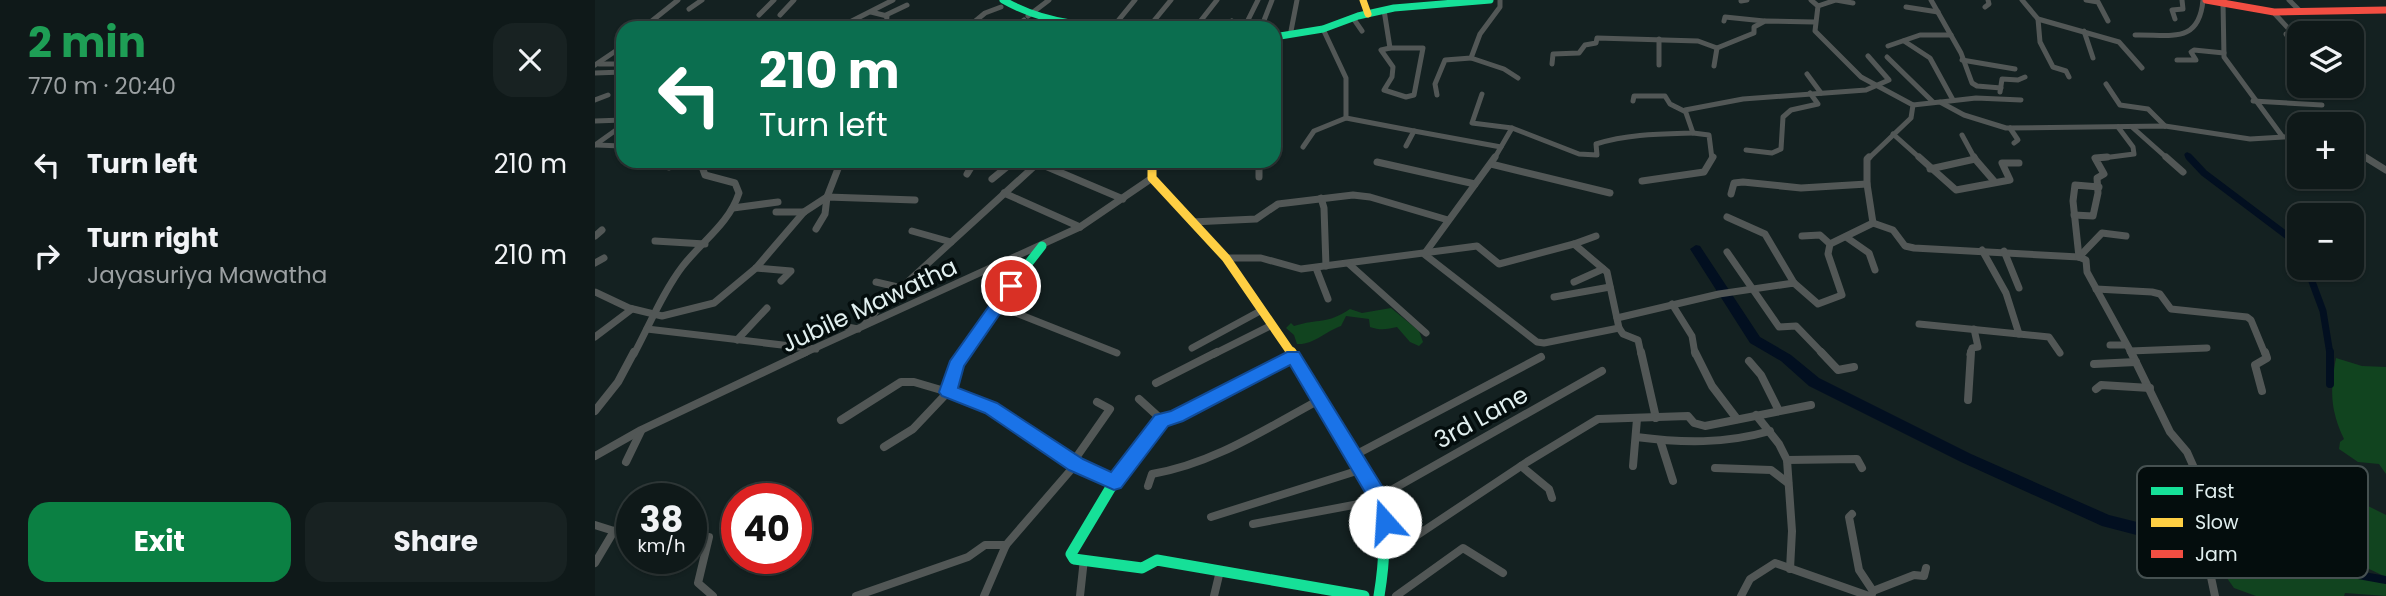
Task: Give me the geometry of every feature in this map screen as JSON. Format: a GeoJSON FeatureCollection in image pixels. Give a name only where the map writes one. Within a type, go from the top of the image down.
{"type":"FeatureCollection","features":[{"type":"Feature","properties":{"kind":"main road"},"geometry":{"type":"LineString","coordinates":[[1363,0],[1367,12]]}},
{"type":"Feature","properties":{"kind":"main road"},"geometry":{"type":"LineString","coordinates":[[1281,33],[1328,24],[1367,12],[1441,0]]}},
{"type":"Feature","properties":{"kind":"main road"},"geometry":{"type":"LineString","coordinates":[[1281,34],[1323,29],[1367,12],[1490,0]]}},
{"type":"Feature","properties":{"kind":"main road"},"geometry":{"type":"LineString","coordinates":[[2204,0],[2300,11],[2384,11]]}},
{"type":"Feature","properties":{"kind":"main road"},"geometry":{"type":"LineString","coordinates":[[999,2],[1035,21]]}},
{"type":"Feature","properties":{"kind":"main road"},"geometry":{"type":"LineString","coordinates":[[2221,2],[2275,14],[2384,11]]}},
{"type":"Feature","properties":{"kind":"main road"},"geometry":{"type":"LineString","coordinates":[[1026,18],[1042,21]]}},
{"type":"Feature","properties":{"kind":"main road"},"geometry":{"type":"LineString","coordinates":[[1152,168],[1152,178],[1226,258],[1262,310],[1321,399],[1379,498],[1385,522],[1385,556],[1379,596]]}},
{"type":"Feature","properties":{"kind":"main road"},"geometry":{"type":"LineString","coordinates":[[1042,246],[996,305],[956,365],[948,392],[991,408],[1074,463],[1114,482],[1071,554],[1074,559],[1142,568],[1157,560],[1364,596]]}},
{"type":"Feature","properties":{"kind":"street"},"geometry":{"type":"LineString","coordinates":[[652,21],[678,0]]}},
{"type":"Feature","properties":{"kind":"street"},"geometry":{"type":"LineString","coordinates":[[689,9],[702,0]]}},
{"type":"Feature","properties":{"kind":"street"},"geometry":{"type":"LineString","coordinates":[[759,15],[774,0]]}},
{"type":"Feature","properties":{"kind":"street"},"geometry":{"type":"LineString","coordinates":[[780,16],[795,0]]}},
{"type":"Feature","properties":{"kind":"street"},"geometry":{"type":"LineString","coordinates":[[852,21],[893,0]]}},
{"type":"Feature","properties":{"kind":"street"},"geometry":{"type":"LineString","coordinates":[[1022,21],[1049,0]]}},
{"type":"Feature","properties":{"kind":"street"},"geometry":{"type":"LineString","coordinates":[[1118,21],[1135,0]]}},
{"type":"Feature","properties":{"kind":"street"},"geometry":{"type":"LineString","coordinates":[[1155,21],[1171,0]]}},
{"type":"Feature","properties":{"kind":"street"},"geometry":{"type":"LineString","coordinates":[[1200,21],[1217,0]]}},
{"type":"Feature","properties":{"kind":"street"},"geometry":{"type":"LineString","coordinates":[[1248,21],[1258,0]]}},
{"type":"Feature","properties":{"kind":"street"},"geometry":{"type":"LineString","coordinates":[[1264,21],[1272,0]]}},
{"type":"Feature","properties":{"kind":"street"},"geometry":{"type":"LineString","coordinates":[[1291,31],[1297,0]]}},
{"type":"Feature","properties":{"kind":"street"},"geometry":{"type":"LineString","coordinates":[[1471,58],[1481,34],[1500,7],[1500,0]]}},
{"type":"Feature","properties":{"kind":"street"},"geometry":{"type":"LineString","coordinates":[[1741,1],[1747,0]]}},
{"type":"Feature","properties":{"kind":"street"},"geometry":{"type":"LineString","coordinates":[[1811,0],[1818,6]]}},
{"type":"Feature","properties":{"kind":"street"},"geometry":{"type":"LineString","coordinates":[[1818,6],[1836,0],[1853,3]]}},
{"type":"Feature","properties":{"kind":"street"},"geometry":{"type":"LineString","coordinates":[[1931,0],[1974,85],[2001,88]]}},
{"type":"Feature","properties":{"kind":"street"},"geometry":{"type":"LineString","coordinates":[[1985,7],[1989,4],[1988,0]]}},
{"type":"Feature","properties":{"kind":"street"},"geometry":{"type":"LineString","coordinates":[[2022,0],[2038,19],[2040,42],[2053,67],[2066,71],[2069,77]]}},
{"type":"Feature","properties":{"kind":"street"},"geometry":{"type":"LineString","coordinates":[[2086,0],[2098,2],[2108,21]]}},
{"type":"Feature","properties":{"kind":"street"},"geometry":{"type":"LineString","coordinates":[[2175,19],[2172,9],[2183,9],[2182,0]]}},
{"type":"Feature","properties":{"kind":"street"},"geometry":{"type":"LineString","coordinates":[[2135,35],[2187,33],[2196,28],[2204,0]]}},
{"type":"Feature","properties":{"kind":"street"},"geometry":{"type":"LineString","coordinates":[[2289,0],[2300,11]]}},
{"type":"Feature","properties":{"kind":"street"},"geometry":{"type":"LineString","coordinates":[[975,21],[999,2]]}},
{"type":"Feature","properties":{"kind":"street"},"geometry":{"type":"LineString","coordinates":[[2221,2],[2224,57],[2253,101],[2282,136]]}},
{"type":"Feature","properties":{"kind":"street"},"geometry":{"type":"LineString","coordinates":[[871,12],[886,15],[907,5]]}},
{"type":"Feature","properties":{"kind":"street"},"geometry":{"type":"LineString","coordinates":[[1818,6],[1815,31],[1845,64],[1861,77],[1913,105],[1953,100],[2021,100]]}},
{"type":"Feature","properties":{"kind":"street"},"geometry":{"type":"LineString","coordinates":[[1906,7],[1938,12]]}},
{"type":"Feature","properties":{"kind":"street"},"geometry":{"type":"LineString","coordinates":[[1384,10],[1391,48]]}},
{"type":"Feature","properties":{"kind":"street"},"geometry":{"type":"LineString","coordinates":[[2275,14],[2287,27]]}},
{"type":"Feature","properties":{"kind":"street"},"geometry":{"type":"LineString","coordinates":[[886,15],[886,21]]}},
{"type":"Feature","properties":{"kind":"street"},"geometry":{"type":"LineString","coordinates":[[1724,21],[1725,17],[1814,22]]}},
{"type":"Feature","properties":{"kind":"street"},"geometry":{"type":"LineString","coordinates":[[1353,18],[1362,31]]}},
{"type":"Feature","properties":{"kind":"street"},"geometry":{"type":"LineString","coordinates":[[2038,19],[2119,43],[2142,68]]}},
{"type":"Feature","properties":{"kind":"street"},"geometry":{"type":"LineString","coordinates":[[1552,64],[1553,54],[1579,53],[1585,45],[1597,43],[1597,38],[1698,41],[1717,48],[1741,40],[1753,33],[1755,25],[1765,21]]}},
{"type":"Feature","properties":{"kind":"street"},"geometry":{"type":"LineString","coordinates":[[1323,29],[1346,78],[1346,118]]}},
{"type":"Feature","properties":{"kind":"street"},"geometry":{"type":"LineString","coordinates":[[2084,31],[2093,58]]}},
{"type":"Feature","properties":{"kind":"street"},"geometry":{"type":"LineString","coordinates":[[1888,46],[1920,35],[1951,35]]}},
{"type":"Feature","properties":{"kind":"street"},"geometry":{"type":"LineString","coordinates":[[1659,39],[1659,65]]}},
{"type":"Feature","properties":{"kind":"street"},"geometry":{"type":"LineString","coordinates":[[1905,41],[1930,58],[1953,100]]}},
{"type":"Feature","properties":{"kind":"street"},"geometry":{"type":"LineString","coordinates":[[1391,48],[1423,48],[1414,95],[1406,97],[1384,90],[1392,77],[1393,67],[1381,50],[1391,48]]}},
{"type":"Feature","properties":{"kind":"street"},"geometry":{"type":"LineString","coordinates":[[1714,66],[1717,48]]}},
{"type":"Feature","properties":{"kind":"street"},"geometry":{"type":"LineString","coordinates":[[2177,60],[2196,60],[2190,52],[2194,50],[2224,53]]}},
{"type":"Feature","properties":{"kind":"street"},"geometry":{"type":"LineString","coordinates":[[596,65],[616,51]]}},
{"type":"Feature","properties":{"kind":"street"},"geometry":{"type":"LineString","coordinates":[[1437,95],[1435,84],[1446,51]]}},
{"type":"Feature","properties":{"kind":"street"},"geometry":{"type":"LineString","coordinates":[[1633,102],[1634,96],[1665,96],[1670,104],[1684,111],[1743,99],[1866,90],[1890,79],[1868,56]]}},
{"type":"Feature","properties":{"kind":"street"},"geometry":{"type":"LineString","coordinates":[[1888,57],[1936,102],[1974,119],[2010,128],[2165,126],[2250,139],[2287,136]]}},
{"type":"Feature","properties":{"kind":"street"},"geometry":{"type":"LineString","coordinates":[[1445,60],[1471,58],[1504,69],[1518,78]]}},
{"type":"Feature","properties":{"kind":"street"},"geometry":{"type":"LineString","coordinates":[[1962,60],[2015,69]]}},
{"type":"Feature","properties":{"kind":"street"},"geometry":{"type":"LineString","coordinates":[[596,65],[616,64]]}},
{"type":"Feature","properties":{"kind":"street"},"geometry":{"type":"LineString","coordinates":[[595,73],[616,72]]}},
{"type":"Feature","properties":{"kind":"street"},"geometry":{"type":"LineString","coordinates":[[1807,74],[1821,93]]}},
{"type":"Feature","properties":{"kind":"street"},"geometry":{"type":"LineString","coordinates":[[1998,99],[2002,79],[2018,80],[2025,77]]}},
{"type":"Feature","properties":{"kind":"street"},"geometry":{"type":"LineString","coordinates":[[2106,84],[2120,105],[2148,109],[2165,126]]}},
{"type":"Feature","properties":{"kind":"street"},"geometry":{"type":"LineString","coordinates":[[1746,150],[1772,153],[1781,149],[1783,117],[1791,110],[1818,104],[1810,93]]}},
{"type":"Feature","properties":{"kind":"street"},"geometry":{"type":"LineString","coordinates":[[1482,94],[1472,123],[1512,128],[1579,155],[1594,155],[1597,153],[1596,144],[1641,135],[1709,135],[1713,156],[1704,172],[1641,181]]}},
{"type":"Feature","properties":{"kind":"street"},"geometry":{"type":"LineString","coordinates":[[595,100],[608,95]]}},
{"type":"Feature","properties":{"kind":"street"},"geometry":{"type":"LineString","coordinates":[[2253,101],[2322,105]]}},
{"type":"Feature","properties":{"kind":"street"},"geometry":{"type":"LineString","coordinates":[[1873,223],[1867,184],[1867,159],[1911,118],[1913,105]]}},
{"type":"Feature","properties":{"kind":"street"},"geometry":{"type":"LineString","coordinates":[[1684,111],[1693,133]]}},
{"type":"Feature","properties":{"kind":"street"},"geometry":{"type":"LineString","coordinates":[[1303,147],[1314,131],[1346,118],[1501,148]]}},
{"type":"Feature","properties":{"kind":"street"},"geometry":{"type":"LineString","coordinates":[[595,121],[616,122]]}},
{"type":"Feature","properties":{"kind":"street"},"geometry":{"type":"LineString","coordinates":[[2074,215],[2093,216],[2099,187],[2097,178],[2104,174],[2095,158],[2134,154],[2133,148],[2118,127]]}},
{"type":"Feature","properties":{"kind":"street"},"geometry":{"type":"LineString","coordinates":[[2132,127],[2183,172]]}},
{"type":"Feature","properties":{"kind":"street"},"geometry":{"type":"LineString","coordinates":[[1424,254],[1491,164],[1512,128]]}},
{"type":"Feature","properties":{"kind":"street"},"geometry":{"type":"LineString","coordinates":[[2010,128],[2018,140],[2014,143]]}},
{"type":"Feature","properties":{"kind":"street"},"geometry":{"type":"LineString","coordinates":[[595,142],[606,138],[616,129]]}},
{"type":"Feature","properties":{"kind":"street"},"geometry":{"type":"LineString","coordinates":[[1406,146],[1414,131]]}},
{"type":"Feature","properties":{"kind":"street"},"geometry":{"type":"LineString","coordinates":[[1893,134],[1956,190],[2010,180],[2002,163],[2019,163]]}},
{"type":"Feature","properties":{"kind":"street"},"geometry":{"type":"LineString","coordinates":[[1962,135],[1975,159],[1994,181]]}},
{"type":"Feature","properties":{"kind":"street"},"geometry":{"type":"LineString","coordinates":[[595,142],[616,145]]}},
{"type":"Feature","properties":{"kind":"street"},"geometry":{"type":"LineString","coordinates":[[2364,156],[2386,170]]}},
{"type":"Feature","properties":{"kind":"street"},"geometry":{"type":"LineString","coordinates":[[1930,169],[1975,159]]}},
{"type":"Feature","properties":{"kind":"street"},"geometry":{"type":"LineString","coordinates":[[1377,162],[1475,184]]}},
{"type":"Feature","properties":{"kind":"street"},"geometry":{"type":"LineString","coordinates":[[1491,164],[1610,193]]}},
{"type":"Feature","properties":{"kind":"street"},"geometry":{"type":"LineString","coordinates":[[595,411],[618,382],[682,267],[705,244],[733,208],[739,193],[735,183],[705,175],[702,168]]}},
{"type":"Feature","properties":{"kind":"street"},"geometry":{"type":"LineString","coordinates":[[816,229],[825,214],[827,197],[838,168]]}},
{"type":"Feature","properties":{"kind":"street"},"geometry":{"type":"LineString","coordinates":[[967,174],[971,168]]}},
{"type":"Feature","properties":{"kind":"street"},"geometry":{"type":"LineString","coordinates":[[992,179],[1005,168]]}},
{"type":"Feature","properties":{"kind":"street"},"geometry":{"type":"LineString","coordinates":[[821,322],[862,327],[879,308],[1032,168]]}},
{"type":"Feature","properties":{"kind":"street"},"geometry":{"type":"LineString","coordinates":[[1050,168],[1123,199]]}},
{"type":"Feature","properties":{"kind":"street"},"geometry":{"type":"LineString","coordinates":[[1259,168],[1259,177]]}},
{"type":"Feature","properties":{"kind":"street","name":"Jubile Mawatha"},"geometry":{"type":"LineString","coordinates":[[595,456],[641,430],[1042,246],[1080,227],[1152,178]]}},
{"type":"Feature","properties":{"kind":"street"},"geometry":{"type":"LineString","coordinates":[[1731,194],[1734,183],[1746,181],[1799,188],[1833,183],[1867,184]]}},
{"type":"Feature","properties":{"kind":"street"},"geometry":{"type":"LineString","coordinates":[[2079,257],[2074,215],[2075,186],[2099,187]]}},
{"type":"Feature","properties":{"kind":"street"},"geometry":{"type":"LineString","coordinates":[[1004,193],[1080,227]]}},
{"type":"Feature","properties":{"kind":"street"},"geometry":{"type":"LineString","coordinates":[[595,292],[632,309],[662,316],[714,303],[756,268],[804,212],[827,197],[915,200]]}},
{"type":"Feature","properties":{"kind":"street"},"geometry":{"type":"LineString","coordinates":[[1192,222],[1256,219],[1278,204],[1321,198],[1370,197],[1448,220]]}},
{"type":"Feature","properties":{"kind":"street"},"geometry":{"type":"LineString","coordinates":[[1321,198],[1325,220],[1326,266]]}},
{"type":"Feature","properties":{"kind":"street"},"geometry":{"type":"LineString","coordinates":[[733,208],[778,202]]}},
{"type":"Feature","properties":{"kind":"street"},"geometry":{"type":"LineString","coordinates":[[776,212],[804,212]]}},
{"type":"Feature","properties":{"kind":"street"},"geometry":{"type":"LineString","coordinates":[[1727,217],[1765,234],[1776,248],[1794,283],[1818,304],[1842,295],[1828,254],[1830,244]]}},
{"type":"Feature","properties":{"kind":"street"},"geometry":{"type":"LineString","coordinates":[[1830,244],[1873,223],[1893,229],[1905,246],[2004,251],[2079,257],[2086,260],[2087,272],[2150,388],[2170,432],[2187,452],[2193,466]]}},
{"type":"Feature","properties":{"kind":"street"},"geometry":{"type":"LineString","coordinates":[[595,236],[602,230]]}},
{"type":"Feature","properties":{"kind":"street"},"geometry":{"type":"LineString","coordinates":[[912,231],[951,242]]}},
{"type":"Feature","properties":{"kind":"street"},"geometry":{"type":"LineString","coordinates":[[2079,257],[2102,233],[2126,236]]}},
{"type":"Feature","properties":{"kind":"street"},"geometry":{"type":"LineString","coordinates":[[1803,236],[1820,235],[1830,244]]}},
{"type":"Feature","properties":{"kind":"street"},"geometry":{"type":"LineString","coordinates":[[1226,258],[1261,258],[1294,268],[1315,268],[1477,246],[1499,264],[1596,236]]}},
{"type":"Feature","properties":{"kind":"street"},"geometry":{"type":"LineString","coordinates":[[1846,237],[1869,253],[1875,270]]}},
{"type":"Feature","properties":{"kind":"street"},"geometry":{"type":"LineString","coordinates":[[655,241],[705,244]]}},
{"type":"Feature","properties":{"kind":"street"},"geometry":{"type":"LineString","coordinates":[[1574,244],[1607,272],[1619,328],[1623,334],[1638,341],[1656,418]]}},
{"type":"Feature","properties":{"kind":"street"},"geometry":{"type":"LineString","coordinates":[[1983,250],[2006,293],[2019,334]]}},
{"type":"Feature","properties":{"kind":"street"},"geometry":{"type":"LineString","coordinates":[[2004,251],[2019,288]]}},
{"type":"Feature","properties":{"kind":"street"},"geometry":{"type":"LineString","coordinates":[[1727,253],[1779,327],[1796,326],[1838,370],[1854,367]]}},
{"type":"Feature","properties":{"kind":"street"},"geometry":{"type":"LineString","coordinates":[[1424,254],[1537,342],[1619,328]]}},
{"type":"Feature","properties":{"kind":"street"},"geometry":{"type":"LineString","coordinates":[[595,263],[604,258]]}},
{"type":"Feature","properties":{"kind":"street"},"geometry":{"type":"LineString","coordinates":[[1349,263],[1426,333]]}},
{"type":"Feature","properties":{"kind":"street"},"geometry":{"type":"LineString","coordinates":[[756,268],[791,271],[781,281]]}},
{"type":"Feature","properties":{"kind":"street"},"geometry":{"type":"LineString","coordinates":[[1315,268],[1328,299]]}},
{"type":"Feature","properties":{"kind":"street"},"geometry":{"type":"LineString","coordinates":[[1574,282],[1603,269]]}},
{"type":"Feature","properties":{"kind":"street"},"geometry":{"type":"LineString","coordinates":[[876,282],[902,288]]}},
{"type":"Feature","properties":{"kind":"street"},"geometry":{"type":"LineString","coordinates":[[1617,318],[1719,294],[1794,283]]}},
{"type":"Feature","properties":{"kind":"street"},"geometry":{"type":"LineString","coordinates":[[1554,297],[1610,287]]}},
{"type":"Feature","properties":{"kind":"street"},"geometry":{"type":"LineString","coordinates":[[2096,289],[2152,292],[2159,294],[2171,309],[2247,317],[2251,320],[2267,358],[2255,365],[2262,391]]}},
{"type":"Feature","properties":{"kind":"street"},"geometry":{"type":"LineString","coordinates":[[1672,304],[1692,336],[1692,346],[1701,368],[1737,419]]}},
{"type":"Feature","properties":{"kind":"street"},"geometry":{"type":"LineString","coordinates":[[996,305],[1117,353]]}},
{"type":"Feature","properties":{"kind":"street"},"geometry":{"type":"LineString","coordinates":[[737,340],[767,308]]}},
{"type":"Feature","properties":{"kind":"street"},"geometry":{"type":"LineString","coordinates":[[595,337],[632,309]]}},
{"type":"Feature","properties":{"kind":"street"},"geometry":{"type":"LineString","coordinates":[[1192,348],[1262,310]]}},
{"type":"Feature","properties":{"kind":"street"},"geometry":{"type":"LineString","coordinates":[[1919,324],[2049,337],[2060,353]]}},
{"type":"Feature","properties":{"kind":"street"},"geometry":{"type":"LineString","coordinates":[[1156,383],[1272,325]]}},
{"type":"Feature","properties":{"kind":"street"},"geometry":{"type":"LineString","coordinates":[[647,329],[818,349]]}},
{"type":"Feature","properties":{"kind":"street"},"geometry":{"type":"LineString","coordinates":[[1968,400],[1970,356],[1972,348],[1979,347],[1974,329]]}},
{"type":"Feature","properties":{"kind":"street"},"geometry":{"type":"LineString","coordinates":[[2110,345],[2128,348],[2207,348]]}},
{"type":"Feature","properties":{"kind":"street"},"geometry":{"type":"LineString","coordinates":[[1114,482],[1162,420],[1176,416],[1293,356]]}},
{"type":"Feature","properties":{"kind":"street"},"geometry":{"type":"LineString","coordinates":[[1352,456],[1541,357]]}},
{"type":"Feature","properties":{"kind":"street"},"geometry":{"type":"LineString","coordinates":[[1749,361],[1779,411]]}},
{"type":"Feature","properties":{"kind":"street"},"geometry":{"type":"LineString","coordinates":[[2094,364],[2136,362]]}},
{"type":"Feature","properties":{"kind":"street","name":"3rd Lane"},"geometry":{"type":"LineString","coordinates":[[1253,524],[1379,498],[1602,371]]}},
{"type":"Feature","properties":{"kind":"street"},"geometry":{"type":"LineString","coordinates":[[841,420],[901,382],[914,382],[948,392],[912,429],[884,447]]}},
{"type":"Feature","properties":{"kind":"street"},"geometry":{"type":"LineString","coordinates":[[2096,389],[2101,385],[2150,388]]}},
{"type":"Feature","properties":{"kind":"street"},"geometry":{"type":"LineString","coordinates":[[1139,399],[1144,409],[1158,414],[1162,420]]}},
{"type":"Feature","properties":{"kind":"street"},"geometry":{"type":"LineString","coordinates":[[1148,486],[1152,474],[1182,469],[1224,451],[1321,399]]}},
{"type":"Feature","properties":{"kind":"street"},"geometry":{"type":"LineString","coordinates":[[984,596],[1006,545],[1074,463],[1110,409],[1097,402]]}},
{"type":"Feature","properties":{"kind":"street"},"geometry":{"type":"LineString","coordinates":[[1385,556],[1521,466],[1598,419],[1688,416],[1695,423],[1705,426],[1811,405]]}},
{"type":"Feature","properties":{"kind":"street"},"geometry":{"type":"LineString","coordinates":[[1756,415],[1770,431],[1787,460],[1792,531],[1790,569]]}},
{"type":"Feature","properties":{"kind":"street"},"geometry":{"type":"LineString","coordinates":[[1633,466],[1637,419]]}},
{"type":"Feature","properties":{"kind":"street"},"geometry":{"type":"LineString","coordinates":[[626,462],[641,430]]}},
{"type":"Feature","properties":{"kind":"street"},"geometry":{"type":"LineString","coordinates":[[1636,437],[1660,440],[1740,440],[1770,431]]}},
{"type":"Feature","properties":{"kind":"street"},"geometry":{"type":"LineString","coordinates":[[1660,440],[1673,481]]}},
{"type":"Feature","properties":{"kind":"street"},"geometry":{"type":"LineString","coordinates":[[1787,460],[1857,459],[1862,468]]}},
{"type":"Feature","properties":{"kind":"street"},"geometry":{"type":"LineString","coordinates":[[1521,466],[1549,489],[1552,498]]}},
{"type":"Feature","properties":{"kind":"street"},"geometry":{"type":"LineString","coordinates":[[1715,468],[1771,470],[1788,483]]}},
{"type":"Feature","properties":{"kind":"street"},"geometry":{"type":"LineString","coordinates":[[1211,517],[1363,469]]}},
{"type":"Feature","properties":{"kind":"street"},"geometry":{"type":"LineString","coordinates":[[1851,514],[1849,517],[1859,570],[1871,594]]}},
{"type":"Feature","properties":{"kind":"street"},"geometry":{"type":"LineString","coordinates":[[595,525],[614,531],[595,563]]}},
{"type":"Feature","properties":{"kind":"street"},"geometry":{"type":"LineString","coordinates":[[856,596],[968,557],[985,545],[1006,545]]}},
{"type":"Feature","properties":{"kind":"street"},"geometry":{"type":"LineString","coordinates":[[1396,596],[1463,548],[1503,573]]}},
{"type":"Feature","properties":{"kind":"street"},"geometry":{"type":"LineString","coordinates":[[1080,596],[1084,559]]}},
{"type":"Feature","properties":{"kind":"street"},"geometry":{"type":"LineString","coordinates":[[1741,596],[1750,579],[1775,563],[1871,594],[1915,575],[1924,576],[1926,568]]}},
{"type":"Feature","properties":{"kind":"street"},"geometry":{"type":"LineString","coordinates":[[1214,596],[1220,571]]}},
{"type":"Feature","properties":{"kind":"street"},"geometry":{"type":"LineString","coordinates":[[700,574],[698,583],[713,596]]}},
{"type":"Feature","properties":{"kind":"street"},"geometry":{"type":"LineString","coordinates":[[2211,578],[2215,596]]}},
{"type":"Feature","properties":{"kind":"green space"},"geometry":{"type":"Polygon","coordinates":[[[1391,308],[1419,331],[1423,342],[1419,346],[1410,342],[1397,327],[1370,327],[1369,319],[1346,316],[1341,326],[1303,344],[1297,344],[1294,335],[1286,328],[1291,323],[1294,326],[1328,319],[1350,309],[1362,313],[1391,308]]]}},
{"type":"Feature","properties":{"kind":"green space"},"geometry":{"type":"Polygon","coordinates":[[[2336,358],[2362,366],[2386,367],[2386,474],[2379,464],[2358,462],[2339,449],[2340,442],[2344,439],[2336,418],[2333,399],[2336,358]]]}},
{"type":"Feature","properties":{"kind":"green space"},"geometry":{"type":"Polygon","coordinates":[[[2368,506],[2386,515],[2386,577],[2368,568],[2368,506]]]}},
{"type":"Feature","properties":{"kind":"green space"},"geometry":{"type":"Polygon","coordinates":[[[2227,578],[2357,578],[2386,583],[2386,596],[2345,593],[2344,596],[2256,596],[2234,588],[2227,578]]]}},
{"type":"Feature","properties":{"kind":"waterway"},"geometry":{"type":"LineString","coordinates":[[2187,155],[2190,159]]}},
{"type":"Feature","properties":{"kind":"waterway"},"geometry":{"type":"LineString","coordinates":[[2189,157],[2204,173],[2287,236]]}},
{"type":"Feature","properties":{"kind":"waterway"},"geometry":{"type":"LineString","coordinates":[[1696,249],[1755,340],[1786,358],[1814,382],[1966,458],[2107,521],[2137,529]]}},
{"type":"Feature","properties":{"kind":"waterway"},"geometry":{"type":"LineString","coordinates":[[2311,280],[2323,311],[2330,354]]}},
{"type":"Feature","properties":{"kind":"waterway"},"geometry":{"type":"LineString","coordinates":[[2330,354],[2330,384]]}},
{"type":"Feature","properties":{"kind":"waterway"},"geometry":{"type":"LineString","coordinates":[[2368,577],[2386,580]]}},
{"type":"Feature","properties":{"kind":"traffic: fast"},"geometry":{"type":"LineString","coordinates":[[1003,0],[1020,10],[1052,21]]}},
{"type":"Feature","properties":{"kind":"traffic: fast"},"geometry":{"type":"LineString","coordinates":[[1281,36],[1323,29],[1358,16],[1394,8],[1490,0]]}},
{"type":"Feature","properties":{"kind":"traffic: fast"},"geometry":{"type":"LineString","coordinates":[[1042,246],[1001,297],[976,334],[955,372],[948,392],[991,408],[1076,464],[1114,482],[1071,554],[1074,559],[1142,568],[1157,560],[1364,596]]}},
{"type":"Feature","properties":{"kind":"traffic: fast"},"geometry":{"type":"LineString","coordinates":[[1367,477],[1384,521],[1385,549],[1379,596]]}},
{"type":"Feature","properties":{"kind":"traffic: slow"},"geometry":{"type":"LineString","coordinates":[[1363,0],[1368,14]]}},
{"type":"Feature","properties":{"kind":"traffic: slow"},"geometry":{"type":"LineString","coordinates":[[1152,168],[1152,178],[1226,258],[1293,356],[1367,477]]}},
{"type":"Feature","properties":{"kind":"traffic: jam"},"geometry":{"type":"LineString","coordinates":[[2206,0],[2274,12],[2386,10]]}},
{"type":"Feature","properties":{"kind":"route"},"geometry":{"type":"LineString","coordinates":[[1011,286],[956,365],[948,392],[991,408],[1076,464],[1114,482],[1150,432],[1162,420],[1176,416],[1293,356],[1379,497],[1385,522]]}}]}
